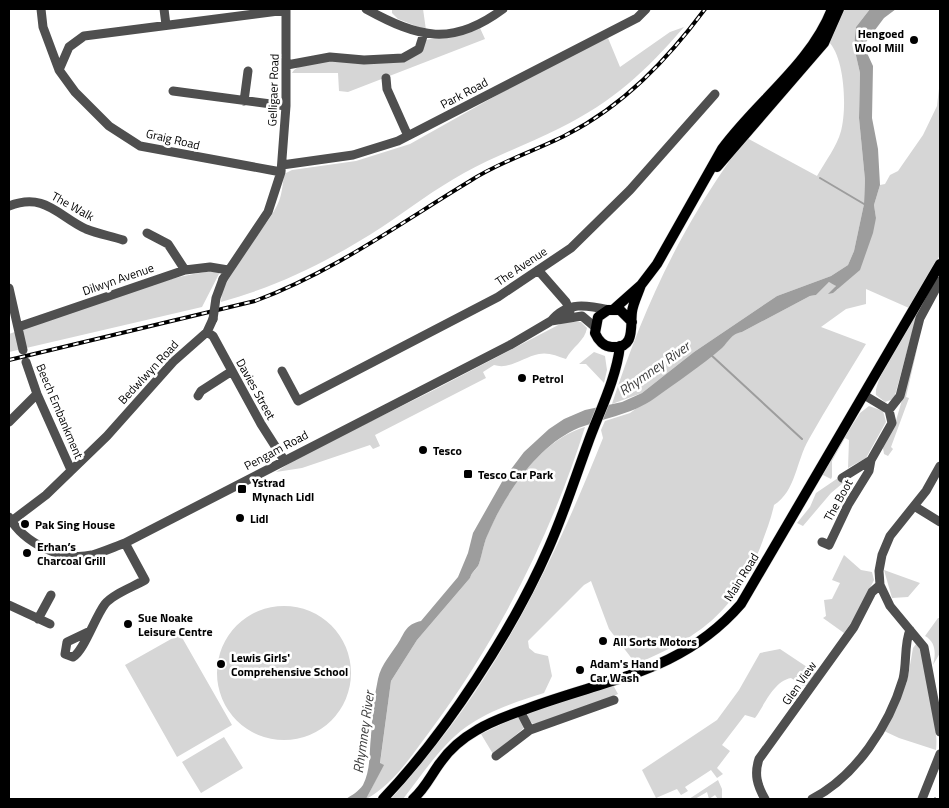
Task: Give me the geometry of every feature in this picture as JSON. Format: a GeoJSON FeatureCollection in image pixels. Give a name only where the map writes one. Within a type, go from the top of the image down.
{"type":"FeatureCollection","features":[{"type":"Feature","properties":{"kind":"main road"},"geometry":{"type":"LineString","coordinates":[[641,285],[633,307],[632,334],[629,340],[613,348],[601,343],[595,333],[598,317],[612,310],[641,285],[673,240],[730,138],[817,39],[832,9]]}},
{"type":"Feature","properties":{"kind":"main road"},"geometry":{"type":"LineString","coordinates":[[699,192],[714,169],[824,42],[839,9]]}},
{"type":"Feature","properties":{"kind":"main road","name":"Main Road"},"geometry":{"type":"LineString","coordinates":[[422,795],[441,761],[462,740],[477,730],[520,711],[668,661],[698,644],[726,621],[741,604],[940,264]]}},
{"type":"Feature","properties":{"kind":"main road"},"geometry":{"type":"LineString","coordinates":[[612,310],[624,313],[632,322]]}},
{"type":"Feature","properties":{"kind":"main road"},"geometry":{"type":"LineString","coordinates":[[383,799],[428,746],[484,666],[506,630],[549,547],[606,395],[620,346]]}},
{"type":"Feature","properties":{"kind":"main road"},"geometry":{"type":"LineString","coordinates":[[413,799],[422,795]]}},
{"type":"Feature","properties":{"kind":"street","name":"Graig Road"},"geometry":{"type":"LineString","coordinates":[[41,9],[43,27],[59,70],[75,92],[109,126],[140,146],[281,168]]}},
{"type":"Feature","properties":{"kind":"street"},"geometry":{"type":"LineString","coordinates":[[164,9],[166,25]]}},
{"type":"Feature","properties":{"kind":"street"},"geometry":{"type":"LineString","coordinates":[[366,9],[411,31],[440,35],[462,32],[482,24],[503,9]]}},
{"type":"Feature","properties":{"kind":"street"},"geometry":{"type":"LineString","coordinates":[[383,17],[390,9]]}},
{"type":"Feature","properties":{"kind":"street","name":"Park Road"},"geometry":{"type":"LineString","coordinates":[[281,168],[353,155],[408,136],[574,48],[637,18],[646,9]]}},
{"type":"Feature","properties":{"kind":"street"},"geometry":{"type":"LineString","coordinates":[[59,70],[69,48],[84,36],[246,12],[286,10]]}},
{"type":"Feature","properties":{"kind":"street","name":"Gelligaer Road"},"geometry":{"type":"LineString","coordinates":[[281,168],[286,106],[286,10]]}},
{"type":"Feature","properties":{"kind":"street"},"geometry":{"type":"LineString","coordinates":[[287,65],[330,57],[364,60],[402,58],[419,49],[424,33]]}},
{"type":"Feature","properties":{"kind":"street"},"geometry":{"type":"LineString","coordinates":[[244,101],[248,71]]}},
{"type":"Feature","properties":{"kind":"street"},"geometry":{"type":"LineString","coordinates":[[386,78],[387,89],[408,136]]}},
{"type":"Feature","properties":{"kind":"street"},"geometry":{"type":"LineString","coordinates":[[173,91],[286,106]]}},
{"type":"Feature","properties":{"kind":"street","name":"The Avenue"},"geometry":{"type":"LineString","coordinates":[[282,371],[298,401],[498,297],[571,248],[630,190],[715,94]]}},
{"type":"Feature","properties":{"kind":"street","name":"Bedwlwyn Road"},"geometry":{"type":"LineString","coordinates":[[10,521],[46,495],[107,436],[173,362],[207,332],[214,319],[216,298],[223,279],[268,212],[281,168]]}},
{"type":"Feature","properties":{"kind":"street","name":"The Walk"},"geometry":{"type":"LineString","coordinates":[[9,206],[40,202],[51,206],[86,228],[124,240]]}},
{"type":"Feature","properties":{"kind":"street"},"geometry":{"type":"LineString","coordinates":[[146,233],[168,244],[185,270]]}},
{"type":"Feature","properties":{"kind":"street","name":"Dilwyn Avenue"},"geometry":{"type":"LineString","coordinates":[[18,327],[185,270],[210,267],[228,270]]}},
{"type":"Feature","properties":{"kind":"street"},"geometry":{"type":"LineString","coordinates":[[538,270],[576,316],[582,316],[595,327]]}},
{"type":"Feature","properties":{"kind":"street"},"geometry":{"type":"LineString","coordinates":[[889,410],[900,396],[920,318],[940,281]]}},
{"type":"Feature","properties":{"kind":"street"},"geometry":{"type":"LineString","coordinates":[[9,288],[23,350]]}},
{"type":"Feature","properties":{"kind":"street"},"geometry":{"type":"LineString","coordinates":[[569,307],[584,305],[612,310]]}},
{"type":"Feature","properties":{"kind":"street","name":"Pengam Road"},"geometry":{"type":"LineString","coordinates":[[551,321],[557,313],[569,307]]}},
{"type":"Feature","properties":{"kind":"street","name":"Pengam Road"},"geometry":{"type":"LineString","coordinates":[[10,521],[31,541],[51,551],[71,555],[91,555],[125,543],[551,321],[576,316]]}},
{"type":"Feature","properties":{"kind":"street","name":"Davies Street"},"geometry":{"type":"LineString","coordinates":[[207,332],[213,336],[260,424],[284,460]]}},
{"type":"Feature","properties":{"kind":"street","name":"Beech Embankment"},"geometry":{"type":"LineString","coordinates":[[26,362],[37,394],[71,470]]}},
{"type":"Feature","properties":{"kind":"street"},"geometry":{"type":"LineString","coordinates":[[198,396],[201,391],[232,371]]}},
{"type":"Feature","properties":{"kind":"street"},"geometry":{"type":"LineString","coordinates":[[9,422],[37,394]]}},
{"type":"Feature","properties":{"kind":"street"},"geometry":{"type":"LineString","coordinates":[[842,478],[871,460],[892,423],[889,410],[864,395]]}},
{"type":"Feature","properties":{"kind":"street","name":"The Boot"},"geometry":{"type":"LineString","coordinates":[[822,542],[829,545],[848,505],[869,471],[871,460]]}},
{"type":"Feature","properties":{"kind":"street"},"geometry":{"type":"LineString","coordinates":[[940,466],[914,506],[890,536],[882,555],[879,572],[880,585],[890,606],[924,647],[940,732]]}},
{"type":"Feature","properties":{"kind":"street"},"geometry":{"type":"LineString","coordinates":[[914,506],[940,522]]}},
{"type":"Feature","properties":{"kind":"street"},"geometry":{"type":"LineString","coordinates":[[88,632],[106,603],[145,580],[125,543]]}},
{"type":"Feature","properties":{"kind":"street","name":"Glen View"},"geometry":{"type":"LineString","coordinates":[[765,799],[757,783],[759,759],[808,694],[854,628],[874,588],[880,585]]}},
{"type":"Feature","properties":{"kind":"street"},"geometry":{"type":"LineString","coordinates":[[38,619],[51,595]]}},
{"type":"Feature","properties":{"kind":"street"},"geometry":{"type":"LineString","coordinates":[[9,605],[50,624]]}},
{"type":"Feature","properties":{"kind":"street"},"geometry":{"type":"LineString","coordinates":[[812,799],[843,776],[866,751],[877,735],[895,700],[903,679],[910,630]]}},
{"type":"Feature","properties":{"kind":"street"},"geometry":{"type":"LineString","coordinates":[[496,756],[530,730],[614,700]]}},
{"type":"Feature","properties":{"kind":"street"},"geometry":{"type":"LineString","coordinates":[[520,711],[530,730]]}},
{"type":"Feature","properties":{"kind":"street"},"geometry":{"type":"LineString","coordinates":[[922,799],[940,754]]}},
{"type":"Feature","properties":{"kind":"shaded area"},"geometry":{"type":"Polygon","coordinates":[[[392,9],[423,9],[426,30],[398,19],[392,13],[392,9]]]}},
{"type":"Feature","properties":{"kind":"shaded area"},"geometry":{"type":"Polygon","coordinates":[[[845,9],[870,9],[856,27],[854,47],[860,73],[859,118],[865,180],[864,204],[854,251],[848,265],[831,276],[777,296],[694,352],[642,393],[612,404],[639,328],[661,279],[704,199],[745,137],[817,176],[830,154],[841,131],[844,97],[838,59],[828,41],[845,9]]]}},
{"type":"Feature","properties":{"kind":"shaded area"},"geometry":{"type":"Polygon","coordinates":[[[870,9],[896,9],[884,18],[866,42],[867,53],[873,66],[872,118],[878,149],[880,185],[874,205],[876,218],[873,233],[860,270],[833,293],[828,294],[836,286],[829,282],[816,295],[810,296],[735,334],[706,361],[655,398],[626,413],[574,430],[560,438],[534,461],[512,489],[495,519],[478,566],[417,640],[391,681],[380,763],[384,765],[366,799],[346,799],[363,785],[367,773],[374,700],[382,668],[408,628],[421,621],[458,577],[468,553],[473,533],[503,480],[524,452],[549,429],[564,419],[585,410],[622,402],[642,393],[694,352],[777,296],[831,276],[848,265],[854,251],[864,204],[865,180],[859,118],[860,73],[854,47],[856,27],[870,9]]]}},
{"type":"Feature","properties":{"kind":"shaded area"},"geometry":{"type":"Polygon","coordinates":[[[684,27],[642,72],[613,96],[579,118],[464,173],[432,192],[382,227],[324,261],[284,280],[221,302],[223,288],[229,274],[273,213],[279,201],[284,174],[292,170],[356,161],[410,144],[540,71],[608,38],[620,67],[670,32],[684,27]]]}},
{"type":"Feature","properties":{"kind":"shaded area"},"geometry":{"type":"Polygon","coordinates":[[[480,28],[485,39],[348,92],[339,91],[338,73],[292,73],[298,67],[325,60],[361,58],[403,59],[426,40],[480,28]]]}},
{"type":"Feature","properties":{"kind":"shaded area"},"geometry":{"type":"Polygon","coordinates":[[[940,80],[940,255],[909,308],[866,289],[866,304],[846,309],[821,327],[866,344],[809,439],[787,492],[774,505],[770,522],[750,571],[726,607],[696,633],[678,644],[636,664],[609,629],[591,581],[584,585],[528,641],[529,648],[535,653],[548,656],[552,676],[544,693],[493,711],[466,727],[440,751],[403,799],[391,799],[424,760],[475,692],[530,600],[576,504],[603,438],[601,430],[605,421],[630,413],[722,347],[734,334],[742,332],[810,296],[816,295],[829,282],[836,286],[834,289],[837,290],[876,218],[874,205],[880,185],[885,184],[890,175],[898,171],[923,135],[937,106],[940,80]]]}},
{"type":"Feature","properties":{"kind":"shaded area"},"geometry":{"type":"Polygon","coordinates":[[[221,270],[202,307],[9,352],[9,334],[140,287],[194,274],[221,270]]]}},
{"type":"Feature","properties":{"kind":"shaded area"},"geometry":{"type":"Polygon","coordinates":[[[918,311],[894,399],[885,402],[876,395],[880,378],[892,353],[918,311]]]}},
{"type":"Feature","properties":{"kind":"shaded area"},"geometry":{"type":"Polygon","coordinates":[[[564,322],[581,322],[587,328],[584,337],[566,359],[542,354],[511,365],[494,365],[483,372],[486,378],[375,435],[380,446],[373,449],[370,445],[302,468],[276,472],[299,457],[432,391],[564,322]]]}},
{"type":"Feature","properties":{"kind":"shaded area"},"geometry":{"type":"Polygon","coordinates":[[[918,345],[906,397],[909,398],[891,447],[893,449],[888,456],[884,454],[883,448],[895,424],[918,345]]]}},
{"type":"Feature","properties":{"kind":"shaded area"},"geometry":{"type":"Polygon","coordinates":[[[594,352],[605,356],[607,370],[604,383],[586,364],[579,364],[594,352]]]}},
{"type":"Feature","properties":{"kind":"shaded area"},"geometry":{"type":"Polygon","coordinates":[[[869,406],[883,411],[886,422],[866,458],[848,468],[849,440],[845,438],[832,461],[831,479],[821,474],[860,413],[869,406]]]}},
{"type":"Feature","properties":{"kind":"shaded area"},"geometry":{"type":"Polygon","coordinates":[[[585,427],[556,508],[539,547],[500,623],[455,696],[409,759],[385,786],[366,799],[383,765],[380,764],[391,681],[417,640],[478,566],[487,536],[496,517],[526,470],[553,444],[568,434],[585,427]]]}},
{"type":"Feature","properties":{"kind":"shaded area"},"geometry":{"type":"Polygon","coordinates":[[[838,478],[843,483],[831,493],[803,526],[797,523],[810,507],[816,493],[838,478]]]}},
{"type":"Feature","properties":{"kind":"shaded area"},"geometry":{"type":"Polygon","coordinates":[[[844,555],[861,570],[872,572],[874,580],[858,613],[844,633],[823,618],[826,616],[824,600],[832,599],[840,583],[832,580],[844,555]]]}},
{"type":"Feature","properties":{"kind":"shaded area"},"geometry":{"type":"Polygon","coordinates":[[[884,570],[920,583],[908,597],[892,598],[884,570]]]}},
{"type":"Feature","properties":{"kind":"shaded area"},"geometry":{"type":"Polygon","coordinates":[[[284,606],[310,611],[321,617],[331,626],[340,636],[346,647],[351,673],[346,699],[340,710],[331,720],[321,729],[310,735],[284,740],[258,735],[247,729],[237,720],[228,710],[222,699],[217,673],[222,647],[228,636],[237,626],[247,617],[258,611],[284,606]]]}},
{"type":"Feature","properties":{"kind":"shaded area"},"geometry":{"type":"Polygon","coordinates":[[[938,618],[940,618],[940,653],[933,665],[935,657],[933,645],[925,636],[938,618]]]}},
{"type":"Feature","properties":{"kind":"shaded area"},"geometry":{"type":"Polygon","coordinates":[[[180,634],[232,725],[177,757],[125,665],[180,634]]]}},
{"type":"Feature","properties":{"kind":"shaded area"},"geometry":{"type":"Polygon","coordinates":[[[916,644],[920,648],[931,699],[936,726],[936,750],[884,731],[907,682],[913,648],[916,644]]]}},
{"type":"Feature","properties":{"kind":"shaded area"},"geometry":{"type":"Polygon","coordinates":[[[780,649],[816,673],[807,686],[803,686],[791,678],[785,680],[769,695],[755,718],[745,715],[722,745],[730,751],[717,768],[723,774],[717,778],[711,770],[685,787],[688,791],[681,795],[677,789],[656,798],[642,770],[717,720],[739,690],[760,653],[780,649]]]}},
{"type":"Feature","properties":{"kind":"shaded area"},"geometry":{"type":"Polygon","coordinates":[[[613,685],[618,694],[587,707],[555,719],[533,724],[528,719],[527,713],[613,685]]]}},
{"type":"Feature","properties":{"kind":"shaded area"},"geometry":{"type":"Polygon","coordinates":[[[518,716],[521,718],[524,728],[493,754],[481,734],[518,716]]]}},
{"type":"Feature","properties":{"kind":"shaded area"},"geometry":{"type":"Polygon","coordinates":[[[224,737],[243,768],[201,793],[182,762],[224,737]]]}},
{"type":"Feature","properties":{"kind":"shaded area"},"geometry":{"type":"Polygon","coordinates":[[[718,780],[722,789],[722,799],[718,799],[715,795],[709,799],[707,792],[695,799],[689,799],[718,780]]]}},
{"type":"Feature","properties":{"kind":"waterway"},"geometry":{"type":"LineString","coordinates":[[820,178],[864,204]]}},
{"type":"Feature","properties":{"kind":"waterway"},"geometry":{"type":"LineString","coordinates":[[710,354],[802,439]]}},
{"type":"Feature","properties":{"kind":"railway"},"geometry":{"type":"LineString","coordinates":[[9,360],[255,301],[312,276],[339,262],[481,174],[566,135],[587,123],[625,96],[643,80],[675,46],[705,9]]}},
{"type":"Feature","properties":{"kind":"place","name":"Hengoed Wool Mill"},"geometry":{"type":"Point","coordinates":[914,40]}},
{"type":"Feature","properties":{"kind":"place","name":"Petrol"},"geometry":{"type":"Point","coordinates":[522,378]}},
{"type":"Feature","properties":{"kind":"place","name":"Tesco"},"geometry":{"type":"Point","coordinates":[423,450]}},
{"type":"Feature","properties":{"kind":"place","name":"Tesco Car Park"},"geometry":{"type":"Point","coordinates":[468,474]}},
{"type":"Feature","properties":{"kind":"place","name":"Ystrad Mynach Lidl"},"geometry":{"type":"Point","coordinates":[242,489]}},
{"type":"Feature","properties":{"kind":"place","name":"Lidl"},"geometry":{"type":"Point","coordinates":[240,518]}},
{"type":"Feature","properties":{"kind":"place","name":"Pak Sing House"},"geometry":{"type":"Point","coordinates":[25,524]}},
{"type":"Feature","properties":{"kind":"place","name":"Erhan’s Charcoal Grill"},"geometry":{"type":"Point","coordinates":[27,553]}},
{"type":"Feature","properties":{"kind":"place","name":"Sue Noake Leisure Centre"},"geometry":{"type":"Point","coordinates":[128,624]}},
{"type":"Feature","properties":{"kind":"place","name":"All Sorts Motors"},"geometry":{"type":"Point","coordinates":[603,641]}},
{"type":"Feature","properties":{"kind":"place","name":"Lewis Girls' Comprehensive School"},"geometry":{"type":"Point","coordinates":[221,664]}},
{"type":"Feature","properties":{"kind":"place","name":"Adam's Hand Car Wash"},"geometry":{"type":"Point","coordinates":[580,670]}},
{"type":"Feature","properties":{"kind":"water label","name":"Rhymney River"},"geometry":{"type":"Point","coordinates":[654,368]}},
{"type":"Feature","properties":{"kind":"water label","name":"Rhymney River"},"geometry":{"type":"Point","coordinates":[363,732]}}]}
